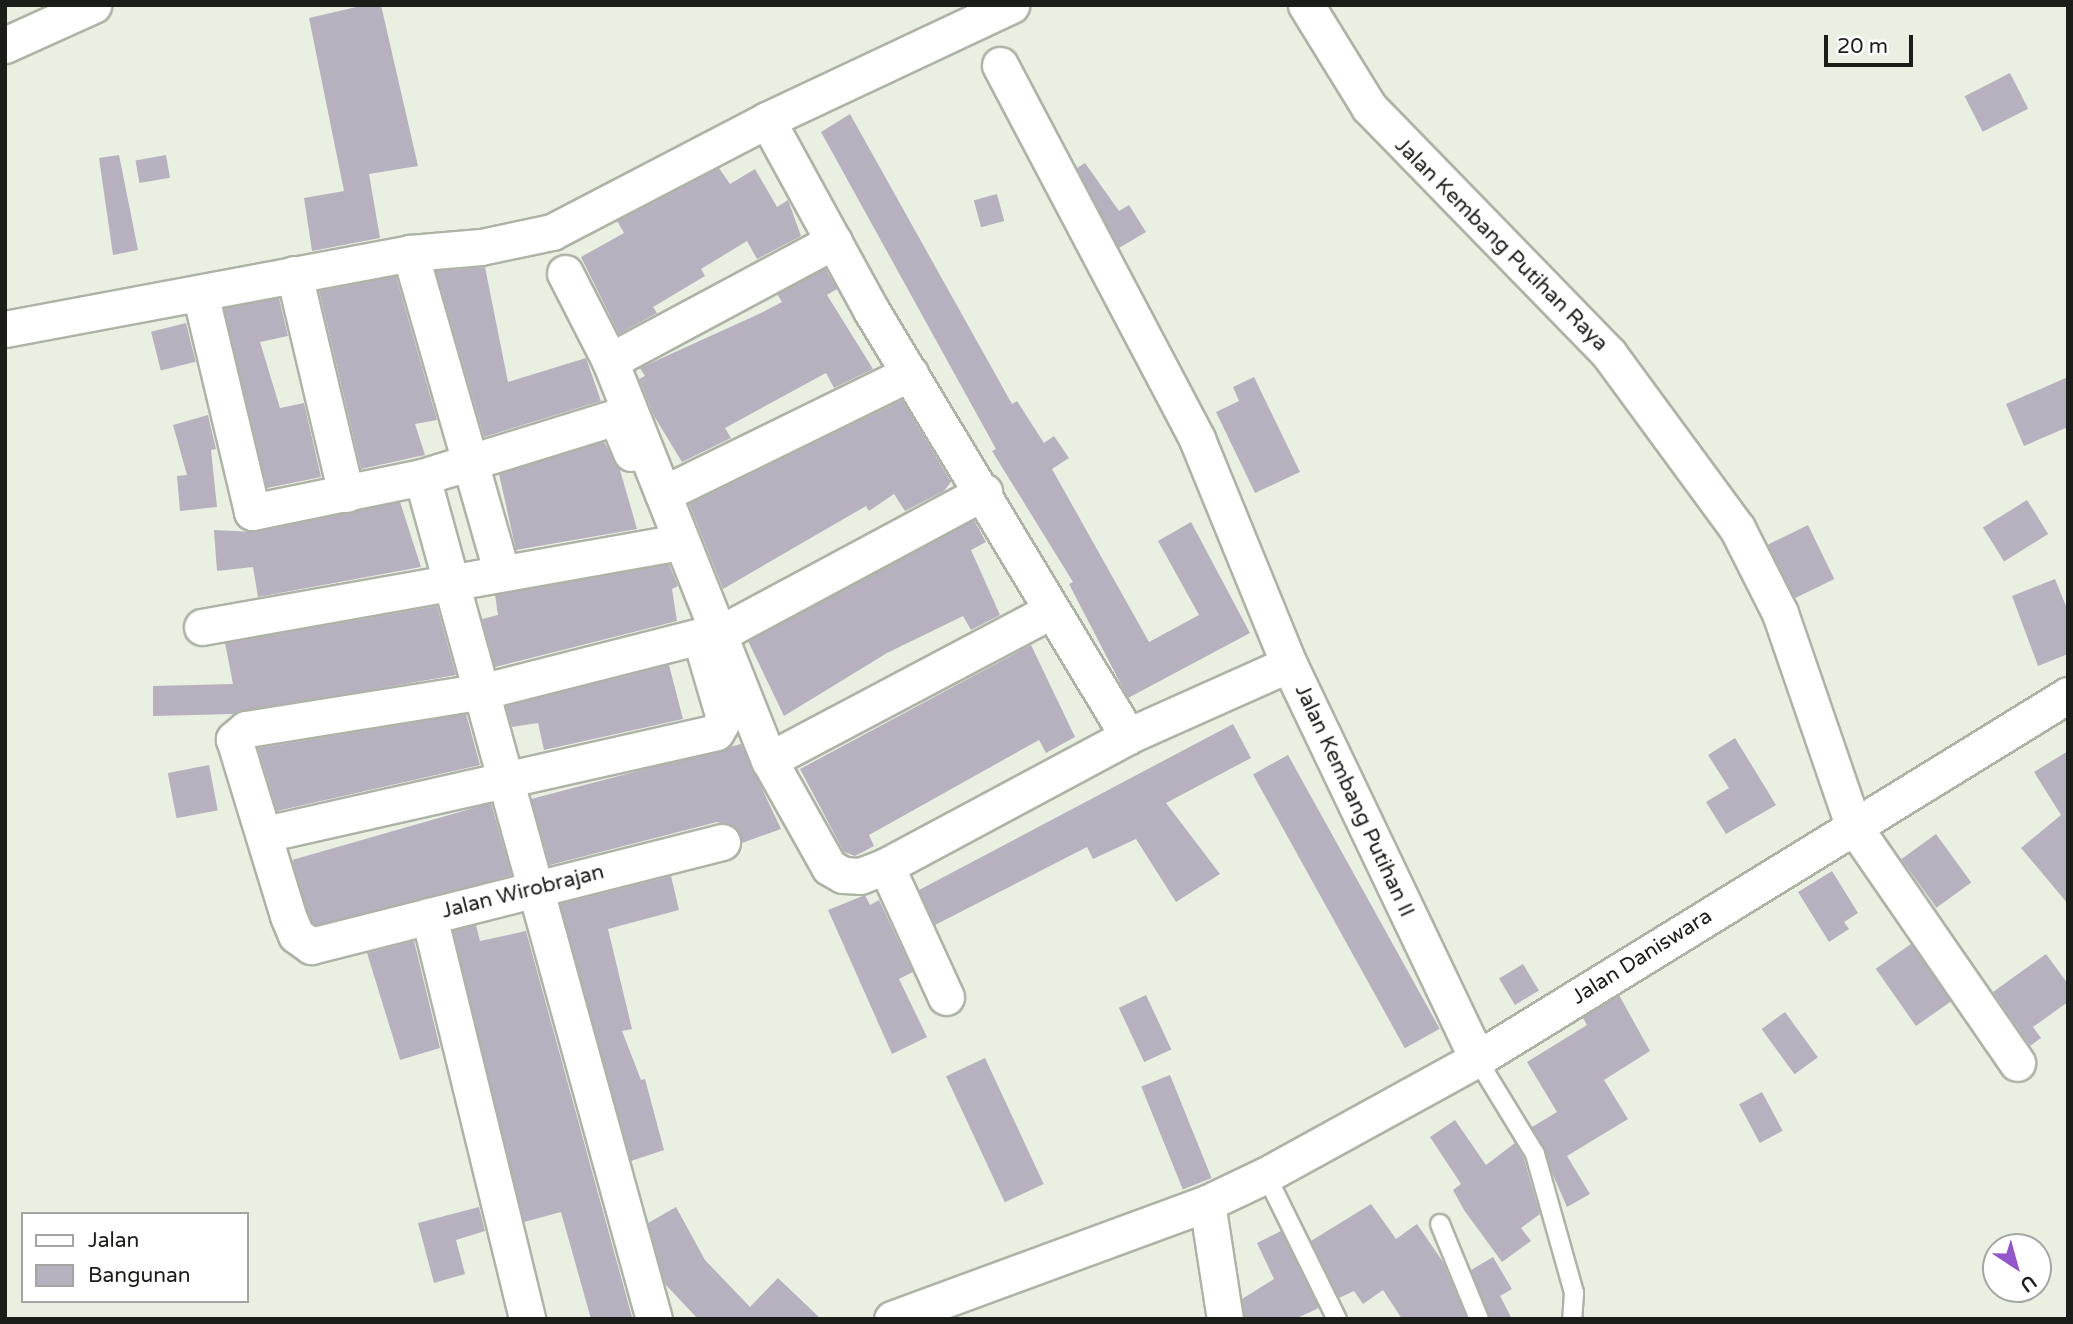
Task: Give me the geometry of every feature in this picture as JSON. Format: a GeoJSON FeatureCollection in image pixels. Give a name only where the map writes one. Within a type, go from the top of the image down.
{"type":"FeatureCollection","features":[{"type":"Feature","properties":{"kind":"street"},"geometry":{"type":"LineString","coordinates":[[5,45],[93,5]]}},
{"type":"Feature","properties":{"kind":"street"},"geometry":{"type":"LineString","coordinates":[[5,329],[410,253],[481,247],[552,232],[767,120],[1011,5]]}},
{"type":"Feature","properties":{"kind":"street","name":"Jalan Kembang Putihan Raya"},"geometry":{"type":"LineString","coordinates":[[1306,5],[1369,107],[1609,354],[1737,528],[1780,613],[1853,825],[2017,1063]]}},
{"type":"Feature","properties":{"kind":"street"},"geometry":{"type":"LineString","coordinates":[[1000,65],[1197,439],[1289,664]]}},
{"type":"Feature","properties":{"kind":"street"},"geometry":{"type":"LineString","coordinates":[[767,120],[910,373],[984,492],[1051,611],[1128,736]]}},
{"type":"Feature","properties":{"kind":"street"},"geometry":{"type":"LineString","coordinates":[[610,361],[834,241]]}},
{"type":"Feature","properties":{"kind":"street"},"geometry":{"type":"LineString","coordinates":[[410,253],[501,570]]}},
{"type":"Feature","properties":{"kind":"street"},"geometry":{"type":"LineString","coordinates":[[565,273],[610,361],[663,494],[710,635],[724,718],[716,732],[265,834],[233,739],[237,732],[484,691],[710,635],[984,492]]}},
{"type":"Feature","properties":{"kind":"street"},"geometry":{"type":"LineString","coordinates":[[294,274],[345,494]]}},
{"type":"Feature","properties":{"kind":"street"},"geometry":{"type":"LineString","coordinates":[[200,293],[247,505],[263,513],[422,477],[616,417],[667,544],[710,635]]}},
{"type":"Feature","properties":{"kind":"street"},"geometry":{"type":"LineString","coordinates":[[663,494],[910,373]]}},
{"type":"Feature","properties":{"kind":"street"},"geometry":{"type":"LineString","coordinates":[[422,477],[484,691],[654,1319]]}},
{"type":"Feature","properties":{"kind":"street"},"geometry":{"type":"LineString","coordinates":[[202,628],[452,582],[501,570],[667,544]]}},
{"type":"Feature","properties":{"kind":"street"},"geometry":{"type":"LineString","coordinates":[[769,760],[1051,611]]}},
{"type":"Feature","properties":{"kind":"street","name":"Jalan Kembang Putihan II"},"geometry":{"type":"LineString","coordinates":[[710,635],[769,760],[829,867],[843,876],[860,876],[886,866],[1128,736],[1289,664],[1477,1059]]}},
{"type":"Feature","properties":{"kind":"street","name":"Jalan Daniswara"},"geometry":{"type":"LineString","coordinates":[[892,1319],[1207,1203],[1266,1175],[1477,1059],[2068,695]]}},
{"type":"Feature","properties":{"kind":"street","name":"Jalan Wirobrajan"},"geometry":{"type":"LineString","coordinates":[[265,834],[296,935],[311,946],[722,842]]}},
{"type":"Feature","properties":{"kind":"street"},"geometry":{"type":"LineString","coordinates":[[886,866],[946,997]]}},
{"type":"Feature","properties":{"kind":"street"},"geometry":{"type":"LineString","coordinates":[[429,916],[527,1319]]}},
{"type":"Feature","properties":{"kind":"street"},"geometry":{"type":"LineString","coordinates":[[1207,1203],[1225,1319]]}},
{"type":"Feature","properties":{"kind":"lane"},"geometry":{"type":"LineString","coordinates":[[1477,1059],[1535,1154],[1574,1293],[1572,1319]]}},
{"type":"Feature","properties":{"kind":"lane"},"geometry":{"type":"LineString","coordinates":[[1266,1175],[1337,1319]]}},
{"type":"Feature","properties":{"kind":"lane"},"geometry":{"type":"LineString","coordinates":[[1440,1224],[1479,1319]]}},
{"type":"Feature","properties":{"kind":"building"},"geometry":{"type":"Polygon","coordinates":[[[365,5],[381,5],[418,166],[369,174],[380,238],[312,251],[304,198],[344,191],[309,18],[365,5]]]}},
{"type":"Feature","properties":{"kind":"building"},"geometry":{"type":"Polygon","coordinates":[[[2010,73],[2028,109],[1983,132],[1965,96],[2010,73]]]}},
{"type":"Feature","properties":{"kind":"building"},"geometry":{"type":"Polygon","coordinates":[[[850,114],[1012,404],[1017,401],[1044,443],[1054,436],[1069,458],[1052,469],[1149,642],[1199,615],[1158,541],[1191,522],[1250,633],[1128,698],[1069,584],[1073,582],[992,451],[996,449],[821,132],[850,114]]]}},
{"type":"Feature","properties":{"kind":"building"},"geometry":{"type":"Polygon","coordinates":[[[119,155],[138,250],[113,255],[99,158],[119,155]]]}},
{"type":"Feature","properties":{"kind":"building"},"geometry":{"type":"Polygon","coordinates":[[[166,155],[170,178],[139,183],[135,160],[166,155]]]}},
{"type":"Feature","properties":{"kind":"building"},"geometry":{"type":"Polygon","coordinates":[[[1085,163],[1119,211],[1129,205],[1146,232],[1119,248],[1077,168],[1085,163]]]}},
{"type":"Feature","properties":{"kind":"building"},"geometry":{"type":"Polygon","coordinates":[[[719,168],[730,184],[755,169],[777,207],[788,200],[801,236],[757,259],[747,241],[701,269],[705,276],[653,307],[657,313],[619,334],[581,257],[624,233],[617,221],[719,168]]]}},
{"type":"Feature","properties":{"kind":"building"},"geometry":{"type":"Polygon","coordinates":[[[997,194],[1004,221],[981,227],[974,200],[997,194]]]}},
{"type":"Feature","properties":{"kind":"building"},"geometry":{"type":"Polygon","coordinates":[[[485,267],[508,382],[586,358],[601,401],[484,437],[436,271],[485,267]]]}},
{"type":"Feature","properties":{"kind":"building"},"geometry":{"type":"Polygon","coordinates":[[[825,268],[837,289],[827,295],[873,369],[834,388],[826,373],[725,428],[731,438],[682,462],[654,416],[639,379],[645,376],[640,368],[782,302],[777,294],[825,268]]]}},
{"type":"Feature","properties":{"kind":"building"},"geometry":{"type":"Polygon","coordinates":[[[396,276],[437,420],[415,424],[425,455],[361,469],[319,291],[396,276]]]}},
{"type":"Feature","properties":{"kind":"building"},"geometry":{"type":"Polygon","coordinates":[[[279,298],[288,336],[260,342],[280,408],[304,403],[321,477],[267,488],[224,308],[279,298]]]}},
{"type":"Feature","properties":{"kind":"building"},"geometry":{"type":"Polygon","coordinates":[[[186,323],[196,362],[161,371],[151,332],[186,323]]]}},
{"type":"Feature","properties":{"kind":"building"},"geometry":{"type":"Polygon","coordinates":[[[1254,377],[1300,472],[1255,493],[1216,412],[1239,401],[1233,387],[1254,377]]]}},
{"type":"Feature","properties":{"kind":"building"},"geometry":{"type":"Polygon","coordinates":[[[2068,377],[2068,427],[2024,446],[2006,404],[2068,377]]]}},
{"type":"Feature","properties":{"kind":"building"},"geometry":{"type":"Polygon","coordinates":[[[902,400],[951,482],[944,491],[905,511],[894,494],[869,511],[866,506],[723,589],[689,504],[902,400]]]}},
{"type":"Feature","properties":{"kind":"building"},"geometry":{"type":"Polygon","coordinates":[[[208,415],[216,449],[211,450],[217,507],[180,511],[177,476],[187,475],[173,425],[208,415]]]}},
{"type":"Feature","properties":{"kind":"building"},"geometry":{"type":"Polygon","coordinates":[[[604,442],[620,470],[637,529],[516,550],[499,474],[604,442]]]}},
{"type":"Feature","properties":{"kind":"building"},"geometry":{"type":"Polygon","coordinates":[[[2027,500],[2048,534],[2004,561],[1983,528],[2027,500]]]}},
{"type":"Feature","properties":{"kind":"building"},"geometry":{"type":"Polygon","coordinates":[[[400,502],[421,567],[258,597],[253,567],[217,571],[214,530],[256,532],[400,502]]]}},
{"type":"Feature","properties":{"kind":"building"},"geometry":{"type":"Polygon","coordinates":[[[974,520],[986,542],[971,550],[1000,615],[971,630],[963,616],[887,653],[784,716],[748,641],[974,520]]]}},
{"type":"Feature","properties":{"kind":"building"},"geometry":{"type":"Polygon","coordinates":[[[1808,525],[1834,579],[1794,599],[1768,545],[1808,525]]]}},
{"type":"Feature","properties":{"kind":"building"},"geometry":{"type":"Polygon","coordinates":[[[669,564],[678,586],[672,589],[677,621],[495,667],[482,619],[498,615],[495,595],[669,564]]]}},
{"type":"Feature","properties":{"kind":"building"},"geometry":{"type":"Polygon","coordinates":[[[2055,579],[2068,611],[2068,654],[2038,666],[2012,596],[2055,579]]]}},
{"type":"Feature","properties":{"kind":"building"},"geometry":{"type":"Polygon","coordinates":[[[437,606],[456,675],[233,714],[153,716],[153,686],[233,684],[225,643],[437,606]]]}},
{"type":"Feature","properties":{"kind":"building"},"geometry":{"type":"Polygon","coordinates":[[[1031,645],[1075,737],[1046,753],[1039,740],[869,835],[874,846],[855,856],[844,852],[800,769],[1031,645]]]}},
{"type":"Feature","properties":{"kind":"building"},"geometry":{"type":"Polygon","coordinates":[[[669,665],[683,719],[544,750],[538,723],[512,727],[506,706],[669,665]]]}},
{"type":"Feature","properties":{"kind":"building"},"geometry":{"type":"Polygon","coordinates":[[[466,714],[480,765],[277,811],[258,748],[466,714]]]}},
{"type":"Feature","properties":{"kind":"building"},"geometry":{"type":"Polygon","coordinates":[[[1233,724],[1251,758],[1166,803],[1220,874],[1176,902],[1136,839],[1093,859],[1087,847],[935,925],[919,890],[1233,724]]]}},
{"type":"Feature","properties":{"kind":"building"},"geometry":{"type":"Polygon","coordinates":[[[1735,738],[1776,805],[1726,834],[1706,802],[1729,788],[1708,755],[1735,738]]]}},
{"type":"Feature","properties":{"kind":"building"},"geometry":{"type":"Polygon","coordinates":[[[741,744],[781,829],[742,843],[736,828],[717,822],[550,865],[531,799],[741,744]]]}},
{"type":"Feature","properties":{"kind":"building"},"geometry":{"type":"Polygon","coordinates":[[[2068,751],[2068,904],[2021,848],[2061,815],[2034,772],[2068,751]]]}},
{"type":"Feature","properties":{"kind":"building"},"geometry":{"type":"Polygon","coordinates":[[[1288,755],[1440,1029],[1405,1048],[1253,774],[1288,755]]]}},
{"type":"Feature","properties":{"kind":"building"},"geometry":{"type":"Polygon","coordinates":[[[209,765],[218,810],[177,818],[168,773],[209,765]]]}},
{"type":"Feature","properties":{"kind":"building"},"geometry":{"type":"Polygon","coordinates":[[[491,803],[512,875],[313,932],[292,860],[491,803]]]}},
{"type":"Feature","properties":{"kind":"building"},"geometry":{"type":"Polygon","coordinates":[[[1936,834],[1971,883],[1936,908],[1901,859],[1936,834]]]}},
{"type":"Feature","properties":{"kind":"building"},"geometry":{"type":"Polygon","coordinates":[[[1832,871],[1858,913],[1844,922],[1849,929],[1829,942],[1798,892],[1832,871]]]}},
{"type":"Feature","properties":{"kind":"building"},"geometry":{"type":"Polygon","coordinates":[[[671,876],[679,910],[608,929],[632,1029],[622,1031],[641,1080],[645,1079],[664,1150],[631,1161],[560,904],[671,876]]]}},
{"type":"Feature","properties":{"kind":"building"},"geometry":{"type":"Polygon","coordinates":[[[865,895],[870,905],[879,900],[913,972],[899,979],[927,1037],[892,1054],[828,910],[865,895]]]}},
{"type":"Feature","properties":{"kind":"building"},"geometry":{"type":"Polygon","coordinates":[[[476,925],[480,941],[526,931],[632,1317],[591,1319],[561,1212],[524,1222],[453,931],[476,925]]]}},
{"type":"Feature","properties":{"kind":"building"},"geometry":{"type":"Polygon","coordinates":[[[414,941],[440,1048],[400,1060],[367,953],[414,941]]]}},
{"type":"Feature","properties":{"kind":"building"},"geometry":{"type":"Polygon","coordinates":[[[1911,944],[1951,1001],[1916,1026],[1876,969],[1911,944]]]}},
{"type":"Feature","properties":{"kind":"building"},"geometry":{"type":"Polygon","coordinates":[[[2046,954],[2068,984],[2068,1002],[2033,1027],[2041,1038],[2030,1046],[1993,992],[2046,954]]]}},
{"type":"Feature","properties":{"kind":"building"},"geometry":{"type":"Polygon","coordinates":[[[1523,964],[1539,991],[1515,1005],[1499,978],[1523,964]]]}},
{"type":"Feature","properties":{"kind":"building"},"geometry":{"type":"Polygon","coordinates":[[[1146,995],[1171,1049],[1144,1062],[1119,1008],[1146,995]]]}},
{"type":"Feature","properties":{"kind":"building"},"geometry":{"type":"Polygon","coordinates":[[[1619,995],[1650,1051],[1604,1080],[1628,1119],[1567,1156],[1590,1194],[1567,1207],[1532,1127],[1557,1112],[1527,1062],[1587,1025],[1583,1018],[1619,995]]]}},
{"type":"Feature","properties":{"kind":"building"},"geometry":{"type":"Polygon","coordinates":[[[1785,1012],[1818,1057],[1794,1074],[1762,1029],[1785,1012]]]}},
{"type":"Feature","properties":{"kind":"building"},"geometry":{"type":"Polygon","coordinates":[[[985,1058],[1044,1184],[1005,1202],[946,1076],[985,1058]]]}},
{"type":"Feature","properties":{"kind":"building"},"geometry":{"type":"Polygon","coordinates":[[[1170,1075],[1212,1178],[1183,1190],[1141,1087],[1170,1075]]]}},
{"type":"Feature","properties":{"kind":"building"},"geometry":{"type":"Polygon","coordinates":[[[1762,1092],[1783,1131],[1760,1143],[1739,1104],[1762,1092]]]}},
{"type":"Feature","properties":{"kind":"building"},"geometry":{"type":"Polygon","coordinates":[[[1455,1120],[1486,1165],[1515,1143],[1524,1159],[1540,1214],[1521,1228],[1531,1241],[1502,1262],[1464,1210],[1453,1190],[1461,1184],[1430,1137],[1455,1120]]]}},
{"type":"Feature","properties":{"kind":"building"},"geometry":{"type":"Polygon","coordinates":[[[1371,1204],[1396,1239],[1417,1224],[1443,1262],[1467,1319],[1402,1319],[1383,1290],[1363,1304],[1354,1291],[1339,1298],[1311,1241],[1371,1204]]]}},
{"type":"Feature","properties":{"kind":"building"},"geometry":{"type":"Polygon","coordinates":[[[479,1207],[485,1231],[456,1240],[465,1274],[434,1283],[418,1223],[479,1207]]]}},
{"type":"Feature","properties":{"kind":"building"},"geometry":{"type":"Polygon","coordinates":[[[676,1207],[705,1260],[750,1307],[778,1278],[821,1319],[698,1319],[665,1284],[648,1223],[676,1207]]]}},
{"type":"Feature","properties":{"kind":"building"},"geometry":{"type":"Polygon","coordinates":[[[1281,1231],[1319,1308],[1295,1319],[1245,1319],[1242,1299],[1274,1279],[1257,1243],[1281,1231]]]}},
{"type":"Feature","properties":{"kind":"building"},"geometry":{"type":"Polygon","coordinates":[[[1493,1257],[1512,1289],[1500,1296],[1512,1319],[1490,1319],[1471,1270],[1493,1257]]]}}]}
